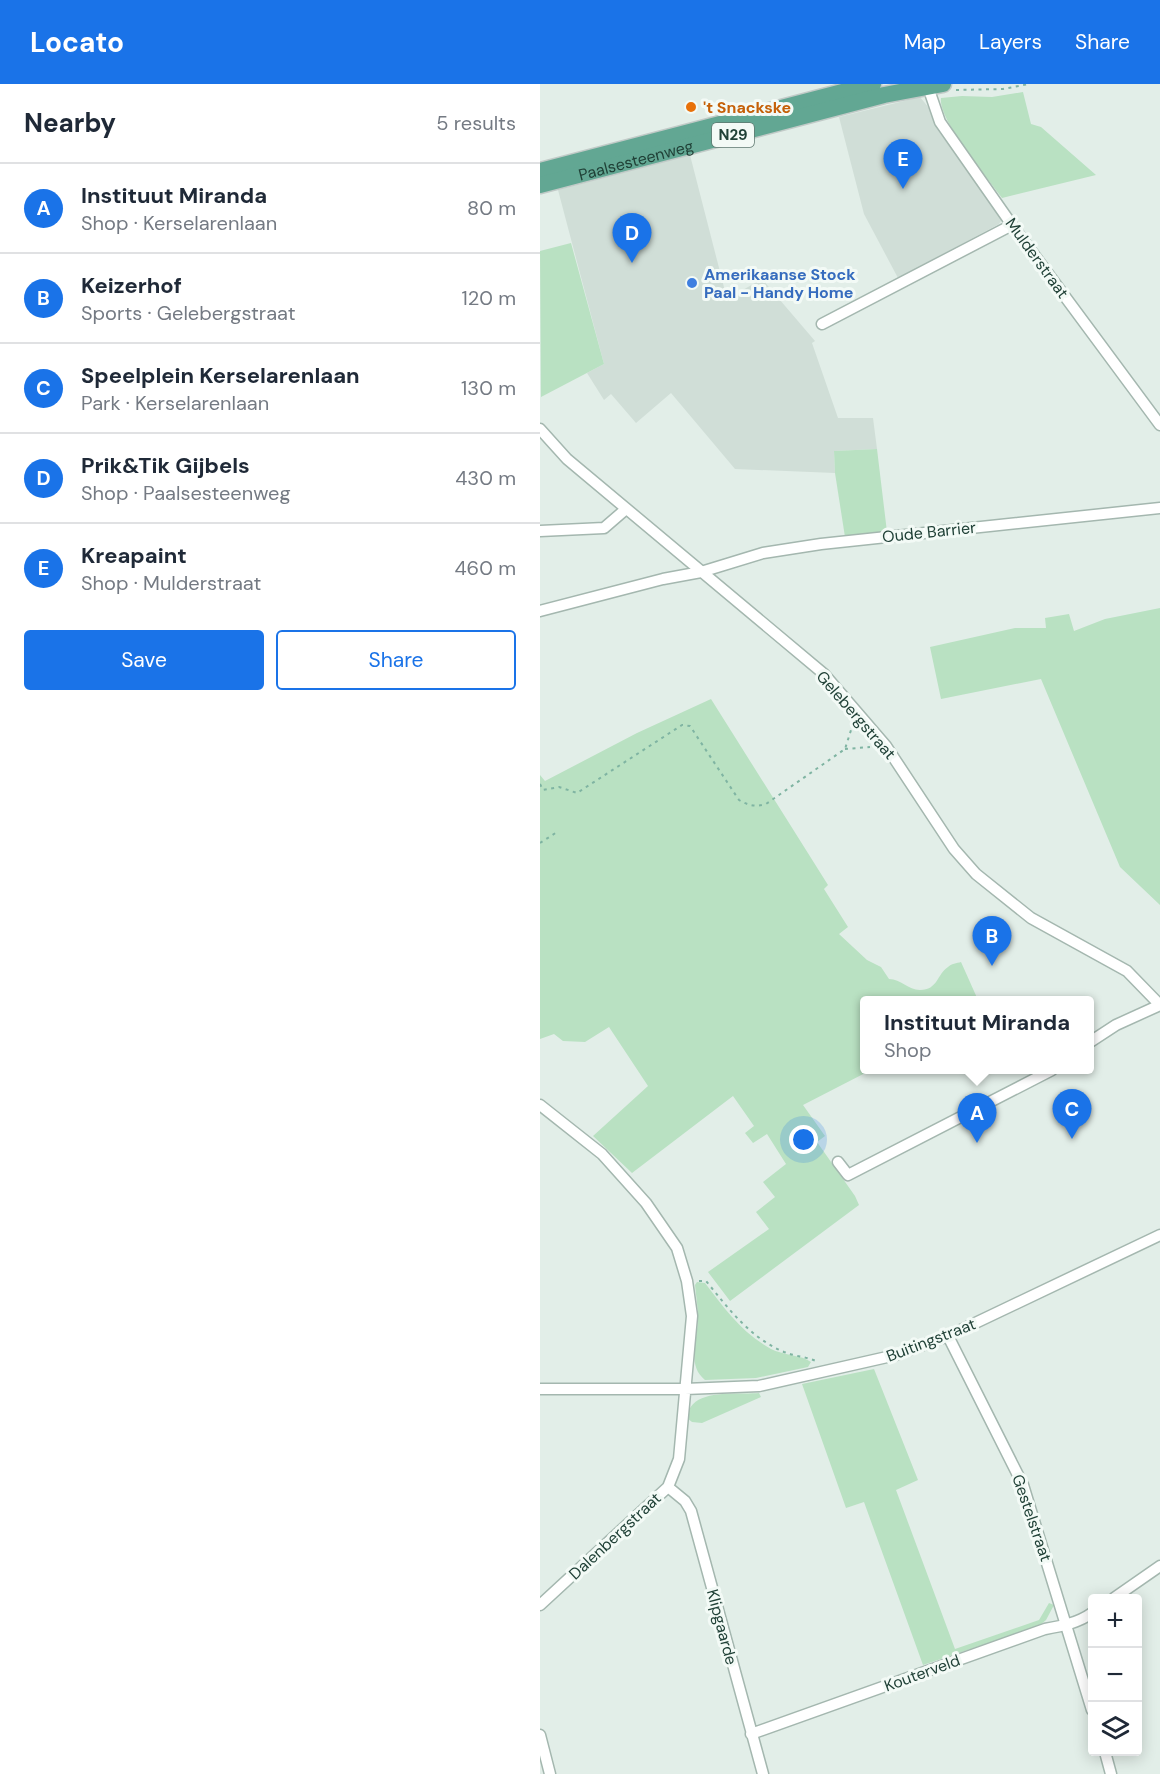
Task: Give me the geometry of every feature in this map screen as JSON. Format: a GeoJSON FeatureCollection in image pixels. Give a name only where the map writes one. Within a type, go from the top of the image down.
{"type":"FeatureCollection","features":[{"type":"Feature","properties":{"kind":"main road","name":"Paalsesteenweg"},"geometry":{"type":"LineString","coordinates":[[540,171],[873,84]]}},
{"type":"Feature","properties":{"kind":"main road","name":"Paalsesteenweg"},"geometry":{"type":"LineString","coordinates":[[540,185],[884,95],[932,85]]}},
{"type":"Feature","properties":{"kind":"street","name":"Mulderstraat"},"geometry":{"type":"LineString","coordinates":[[932,85],[940,122],[1012,225],[1160,424]]}},
{"type":"Feature","properties":{"kind":"street"},"geometry":{"type":"LineString","coordinates":[[822,324],[1012,225]]}},
{"type":"Feature","properties":{"kind":"street","name":"Gelebergstraat"},"geometry":{"type":"LineString","coordinates":[[540,429],[567,459],[824,674],[886,746],[954,849],[976,874],[1031,918],[1127,971],[1160,1005]]}},
{"type":"Feature","properties":{"kind":"street","name":"Oude Barrier"},"geometry":{"type":"LineString","coordinates":[[540,611],[663,579],[701,572],[763,553],[821,544],[1160,508]]}},
{"type":"Feature","properties":{"kind":"street"},"geometry":{"type":"LineString","coordinates":[[540,531],[604,528],[626,509]]}},
{"type":"Feature","properties":{"kind":"street"},"geometry":{"type":"LineString","coordinates":[[1094,1039],[1116,1024],[1160,1005]]}},
{"type":"Feature","properties":{"kind":"street"},"geometry":{"type":"LineString","coordinates":[[838,1162],[848,1175],[1044,1074]]}},
{"type":"Feature","properties":{"kind":"street","name":"Dalenbergstraat"},"geometry":{"type":"LineString","coordinates":[[540,1105],[602,1154],[646,1203],[677,1248],[687,1281],[692,1316],[679,1459],[668,1487],[540,1605]]}},
{"type":"Feature","properties":{"kind":"street","name":"Buitingstraat"},"geometry":{"type":"LineString","coordinates":[[540,1389],[685,1389],[759,1386],[896,1355],[948,1336],[1160,1234]]}},
{"type":"Feature","properties":{"kind":"street","name":"Gestelstraat"},"geometry":{"type":"LineString","coordinates":[[948,1336],[1023,1485],[1068,1625],[1090,1702]]}},
{"type":"Feature","properties":{"kind":"street","name":"Klipgaarde"},"geometry":{"type":"LineString","coordinates":[[668,1487],[685,1501],[691,1511],[762,1774]]}},
{"type":"Feature","properties":{"kind":"street"},"geometry":{"type":"LineString","coordinates":[[1121,1594],[1160,1566]]}},
{"type":"Feature","properties":{"kind":"street","name":"Kouterveld"},"geometry":{"type":"LineString","coordinates":[[751,1734],[1045,1629],[1068,1625],[1088,1616]]}},
{"type":"Feature","properties":{"kind":"street"},"geometry":{"type":"LineString","coordinates":[[540,1735],[550,1774]]}},
{"type":"Feature","properties":{"kind":"street"},"geometry":{"type":"LineString","coordinates":[[1106,1756],[1111,1774]]}},
{"type":"Feature","properties":{"kind":"path"},"geometry":{"type":"LineString","coordinates":[[846,749],[857,711]]}},
{"type":"Feature","properties":{"kind":"path"},"geometry":{"type":"LineString","coordinates":[[540,784],[543,790],[559,788],[577,793],[682,725],[690,726],[739,800],[756,806],[766,804],[846,749],[886,746]]}},
{"type":"Feature","properties":{"kind":"path"},"geometry":{"type":"LineString","coordinates":[[540,843],[557,832]]}},
{"type":"Feature","properties":{"kind":"path"},"geometry":{"type":"LineString","coordinates":[[687,1281],[706,1281],[746,1329],[764,1342],[786,1353],[814,1360],[826,1371]]}},
{"type":"Feature","properties":{"kind":"shaded area"},"geometry":{"type":"Polygon","coordinates":[[[920,97],[929,108],[937,129],[1002,219],[999,224],[898,278],[864,214],[839,117],[920,97]]]}},
{"type":"Feature","properties":{"kind":"shaded area"},"geometry":{"type":"Polygon","coordinates":[[[690,155],[727,299],[762,279],[815,341],[812,343],[838,418],[873,418],[877,449],[834,451],[835,473],[735,469],[671,393],[636,423],[611,394],[604,400],[587,373],[604,364],[558,190],[690,155]]]}},
{"type":"Feature","properties":{"kind":"green space"},"geometry":{"type":"Polygon","coordinates":[[[1023,92],[1031,124],[1041,127],[1096,175],[1002,198],[955,134],[942,108],[941,98],[992,97],[1023,92]]]}},
{"type":"Feature","properties":{"kind":"green space"},"geometry":{"type":"Polygon","coordinates":[[[571,243],[604,364],[541,397],[540,251],[571,243]]]}},
{"type":"Feature","properties":{"kind":"green space"},"geometry":{"type":"Polygon","coordinates":[[[877,449],[887,532],[845,537],[834,451],[877,449]]]}},
{"type":"Feature","properties":{"kind":"green space"},"geometry":{"type":"Polygon","coordinates":[[[1160,608],[1160,905],[1120,867],[1041,679],[941,699],[930,647],[1015,628],[1046,628],[1045,618],[1069,614],[1074,631],[1105,619],[1160,608]]]}},
{"type":"Feature","properties":{"kind":"green space"},"geometry":{"type":"Polygon","coordinates":[[[711,699],[828,885],[824,889],[848,927],[839,934],[867,960],[881,967],[889,979],[916,990],[934,985],[944,970],[961,962],[976,996],[860,996],[860,1074],[863,1074],[803,1105],[825,1136],[817,1142],[859,1205],[730,1301],[708,1272],[769,1229],[756,1212],[775,1197],[763,1182],[786,1164],[767,1134],[753,1143],[745,1133],[754,1126],[733,1096],[632,1173],[593,1136],[648,1086],[609,1027],[585,1042],[563,1041],[554,1034],[540,1039],[540,775],[545,781],[637,733],[711,699]]]}},
{"type":"Feature","properties":{"kind":"green space"},"geometry":{"type":"Polygon","coordinates":[[[697,1282],[705,1283],[734,1319],[761,1343],[776,1351],[811,1362],[808,1367],[756,1378],[705,1380],[699,1374],[694,1359],[698,1318],[695,1285],[697,1282]]]}},
{"type":"Feature","properties":{"kind":"green space"},"geometry":{"type":"Polygon","coordinates":[[[874,1369],[918,1480],[896,1490],[955,1649],[1039,1620],[1049,1603],[1054,1605],[1046,1620],[1039,1626],[923,1665],[864,1502],[846,1508],[802,1384],[874,1369]]]}},
{"type":"Feature","properties":{"kind":"green space"},"geometry":{"type":"Polygon","coordinates":[[[759,1393],[761,1397],[702,1423],[692,1422],[687,1418],[690,1408],[696,1401],[705,1397],[759,1393]]]}},
{"type":"Feature","properties":{"kind":"place","name":"'t Snackske"},"geometry":{"type":"Point","coordinates":[691,107]}},
{"type":"Feature","properties":{"kind":"place","name":"Kreapaint"},"geometry":{"type":"Point","coordinates":[903,189]}},
{"type":"Feature","properties":{"kind":"place","name":"Prik&Tik Gijbels"},"geometry":{"type":"Point","coordinates":[632,263]}},
{"type":"Feature","properties":{"kind":"place","name":"Amerikaanse Stock Paal - Handy Home"},"geometry":{"type":"Point","coordinates":[692,283]}},
{"type":"Feature","properties":{"kind":"place","name":"Keizerhof"},"geometry":{"type":"Point","coordinates":[992,966]}},
{"type":"Feature","properties":{"kind":"place","name":"Speelplein Kerselarenlaan"},"geometry":{"type":"Point","coordinates":[1072,1139]}},
{"type":"Feature","properties":{"kind":"place","name":"Instituut Miranda"},"geometry":{"type":"Point","coordinates":[977,1143]}}]}
